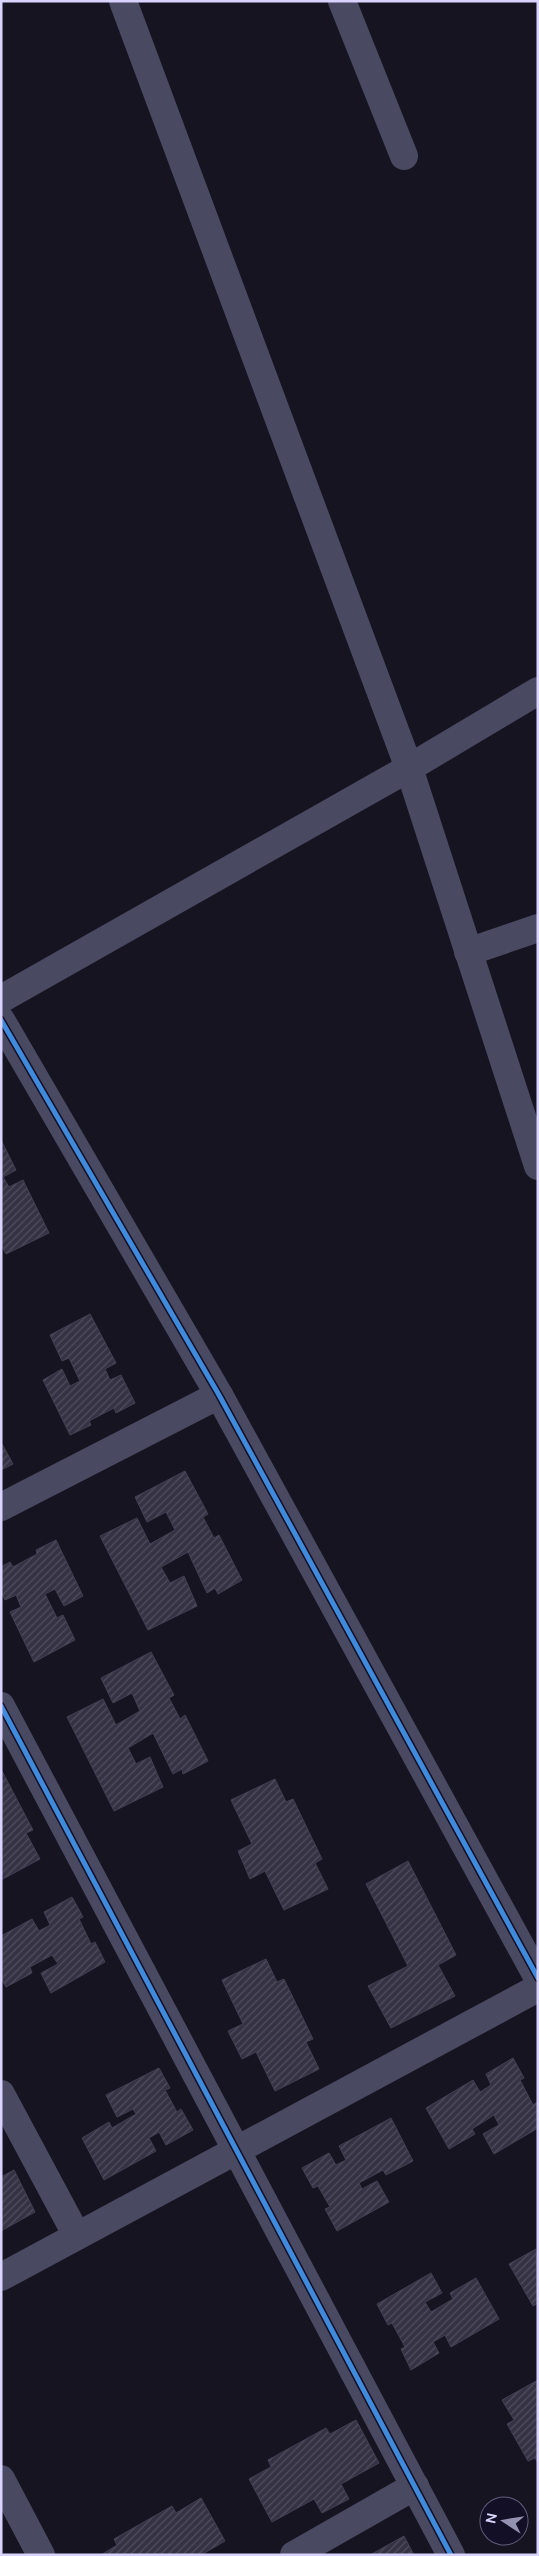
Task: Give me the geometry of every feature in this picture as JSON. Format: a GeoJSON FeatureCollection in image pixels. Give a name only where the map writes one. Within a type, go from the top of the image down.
{"type":"FeatureCollection","features":[{"type":"Feature","properties":{"kind":"street"},"geometry":{"type":"LineString","coordinates":[[122,1],[409,768],[538,1166]]}},
{"type":"Feature","properties":{"kind":"street"},"geometry":{"type":"LineString","coordinates":[[342,1],[404,156]]}},
{"type":"Feature","properties":{"kind":"street"},"geometry":{"type":"LineString","coordinates":[[1,999],[409,768],[538,691]]}},
{"type":"Feature","properties":{"kind":"street"},"geometry":{"type":"LineString","coordinates":[[468,952],[538,928]]}},
{"type":"Feature","properties":{"kind":"street"},"geometry":{"type":"LineString","coordinates":[[1,1020],[219,1395],[538,1978]]}},
{"type":"Feature","properties":{"kind":"street"},"geometry":{"type":"LineString","coordinates":[[1,1507],[219,1395]]}},
{"type":"Feature","properties":{"kind":"street"},"geometry":{"type":"LineString","coordinates":[[1,1706],[452,2555]]}},
{"type":"Feature","properties":{"kind":"street"},"geometry":{"type":"LineString","coordinates":[[1,2277],[538,1988]]}},
{"type":"Feature","properties":{"kind":"street"},"geometry":{"type":"LineString","coordinates":[[1,2094],[77,2236]]}},
{"type":"Feature","properties":{"kind":"street"},"geometry":{"type":"LineString","coordinates":[[1,2479],[41,2555]]}},
{"type":"Feature","properties":{"kind":"street"},"geometry":{"type":"LineString","coordinates":[[294,2555],[415,2486]]}},
{"type":"Feature","properties":{"kind":"building"},"geometry":{"type":"Polygon","coordinates":[[[2,1142],[16,1170],[3,1177],[9,1187],[23,1180],[49,1233],[6,1254],[1,1245],[2,1142]]]}},
{"type":"Feature","properties":{"kind":"building"},"geometry":{"type":"Polygon","coordinates":[[[90,1314],[116,1363],[105,1369],[110,1380],[121,1375],[135,1403],[116,1413],[114,1408],[89,1421],[91,1425],[70,1435],[43,1380],[62,1369],[70,1386],[80,1381],[69,1358],[62,1361],[50,1335],[90,1314]]]}},
{"type":"Feature","properties":{"kind":"building"},"geometry":{"type":"Polygon","coordinates":[[[1,1442],[13,1464],[1,1470],[1,1442]]]}},
{"type":"Feature","properties":{"kind":"building"},"geometry":{"type":"Polygon","coordinates":[[[185,1471],[208,1514],[203,1517],[214,1538],[219,1535],[242,1580],[218,1594],[215,1588],[207,1593],[188,1552],[161,1567],[170,1583],[184,1576],[197,1606],[148,1630],[100,1536],[137,1518],[150,1544],[175,1530],[166,1512],[147,1522],[135,1497],[185,1471]]]}},
{"type":"Feature","properties":{"kind":"building"},"geometry":{"type":"Polygon","coordinates":[[[56,1540],[83,1596],[64,1606],[55,1589],[45,1594],[57,1618],[63,1615],[75,1640],[34,1662],[10,1612],[21,1607],[16,1595],[5,1600],[1,1593],[1,1567],[10,1562],[13,1567],[37,1554],[36,1550],[56,1540]]]}},
{"type":"Feature","properties":{"kind":"building"},"geometry":{"type":"Polygon","coordinates":[[[151,1652],[174,1695],[169,1698],[180,1719],[185,1715],[208,1761],[183,1774],[182,1769],[173,1774],[153,1733],[128,1748],[136,1764],[150,1757],[163,1787],[114,1811],[67,1717],[103,1699],[116,1725],[140,1711],[132,1693],[113,1703],[101,1678],[151,1652]]]}},
{"type":"Feature","properties":{"kind":"building"},"geometry":{"type":"Polygon","coordinates":[[[2,1771],[33,1830],[26,1833],[40,1859],[1,1880],[2,1771]]]}},
{"type":"Feature","properties":{"kind":"building"},"geometry":{"type":"Polygon","coordinates":[[[275,1779],[286,1802],[293,1799],[322,1859],[315,1863],[328,1889],[284,1910],[265,1871],[250,1879],[238,1851],[252,1844],[231,1800],[275,1779]]]}},
{"type":"Feature","properties":{"kind":"building"},"geometry":{"type":"Polygon","coordinates":[[[408,1861],[456,1955],[438,1965],[455,1996],[391,2028],[368,1986],[408,1966],[366,1884],[408,1861]]]}},
{"type":"Feature","properties":{"kind":"building"},"geometry":{"type":"Polygon","coordinates":[[[72,1897],[83,1917],[79,1919],[91,1944],[95,1942],[105,1962],[51,1993],[41,1973],[58,1964],[52,1955],[30,1967],[32,1973],[6,1987],[1,1978],[1,1936],[32,1919],[39,1931],[50,1925],[44,1912],[72,1897]]]}},
{"type":"Feature","properties":{"kind":"building"},"geometry":{"type":"Polygon","coordinates":[[[266,1959],[277,1982],[284,1979],[313,2039],[306,2042],[319,2069],[275,2091],[256,2052],[242,2059],[228,2031],[243,2024],[222,1980],[266,1959]]]}},
{"type":"Feature","properties":{"kind":"building"},"geometry":{"type":"Polygon","coordinates":[[[513,2058],[524,2078],[520,2080],[533,2105],[537,2102],[538,2104],[538,2128],[494,2154],[483,2134],[499,2125],[494,2115],[472,2129],[475,2134],[449,2149],[426,2108],[473,2080],[480,2092],[491,2085],[486,2074],[513,2058]]]}},
{"type":"Feature","properties":{"kind":"building"},"geometry":{"type":"Polygon","coordinates":[[[159,2068],[170,2088],[165,2090],[177,2112],[181,2109],[193,2130],[166,2145],[159,2132],[149,2138],[156,2151],[104,2180],[82,2138],[109,2122],[112,2128],[136,2114],[133,2109],[117,2117],[106,2095],[159,2068]]]}},
{"type":"Feature","properties":{"kind":"building"},"geometry":{"type":"Polygon","coordinates":[[[391,2118],[413,2161],[386,2175],[383,2170],[359,2183],[362,2189],[377,2181],[389,2202],[337,2231],[325,2209],[330,2207],[318,2186],[313,2188],[302,2168],[329,2153],[336,2165],[346,2160],[339,2146],[391,2118]]]}},
{"type":"Feature","properties":{"kind":"building"},"geometry":{"type":"Polygon","coordinates":[[[14,2170],[35,2212],[1,2231],[1,2177],[14,2170]]]}},
{"type":"Feature","properties":{"kind":"building"},"geometry":{"type":"Polygon","coordinates":[[[536,2249],[538,2303],[533,2306],[509,2264],[536,2249]]]}},
{"type":"Feature","properties":{"kind":"building"},"geometry":{"type":"Polygon","coordinates":[[[431,2273],[442,2293],[425,2302],[431,2312],[453,2299],[450,2293],[476,2278],[499,2319],[451,2347],[445,2335],[433,2342],[439,2353],[411,2370],[401,2349],[405,2347],[392,2323],[388,2325],[377,2304],[431,2273]]]}},
{"type":"Feature","properties":{"kind":"building"},"geometry":{"type":"Polygon","coordinates":[[[538,2380],[538,2463],[535,2458],[528,2461],[507,2424],[514,2420],[502,2400],[538,2380]]]}},
{"type":"Feature","properties":{"kind":"building"},"geometry":{"type":"Polygon","coordinates":[[[356,2420],[379,2463],[341,2484],[349,2499],[322,2513],[314,2499],[272,2522],[249,2479],[271,2467],[268,2460],[326,2428],[330,2434],[356,2420]]]}},
{"type":"Feature","properties":{"kind":"building"},"geometry":{"type":"Polygon","coordinates":[[[201,2498],[225,2541],[201,2555],[101,2555],[117,2545],[114,2539],[172,2506],[176,2513],[201,2498]]]}},
{"type":"Feature","properties":{"kind":"building"},"geometry":{"type":"Polygon","coordinates":[[[404,2536],[414,2555],[370,2555],[404,2536]]]}},
{"type":"Feature","properties":{"kind":"cycle path"},"geometry":{"type":"LineString","coordinates":[[1,1020],[219,1395],[538,1978]]}},
{"type":"Feature","properties":{"kind":"cycle path"},"geometry":{"type":"LineString","coordinates":[[1,1706],[451,2555]]}}]}
